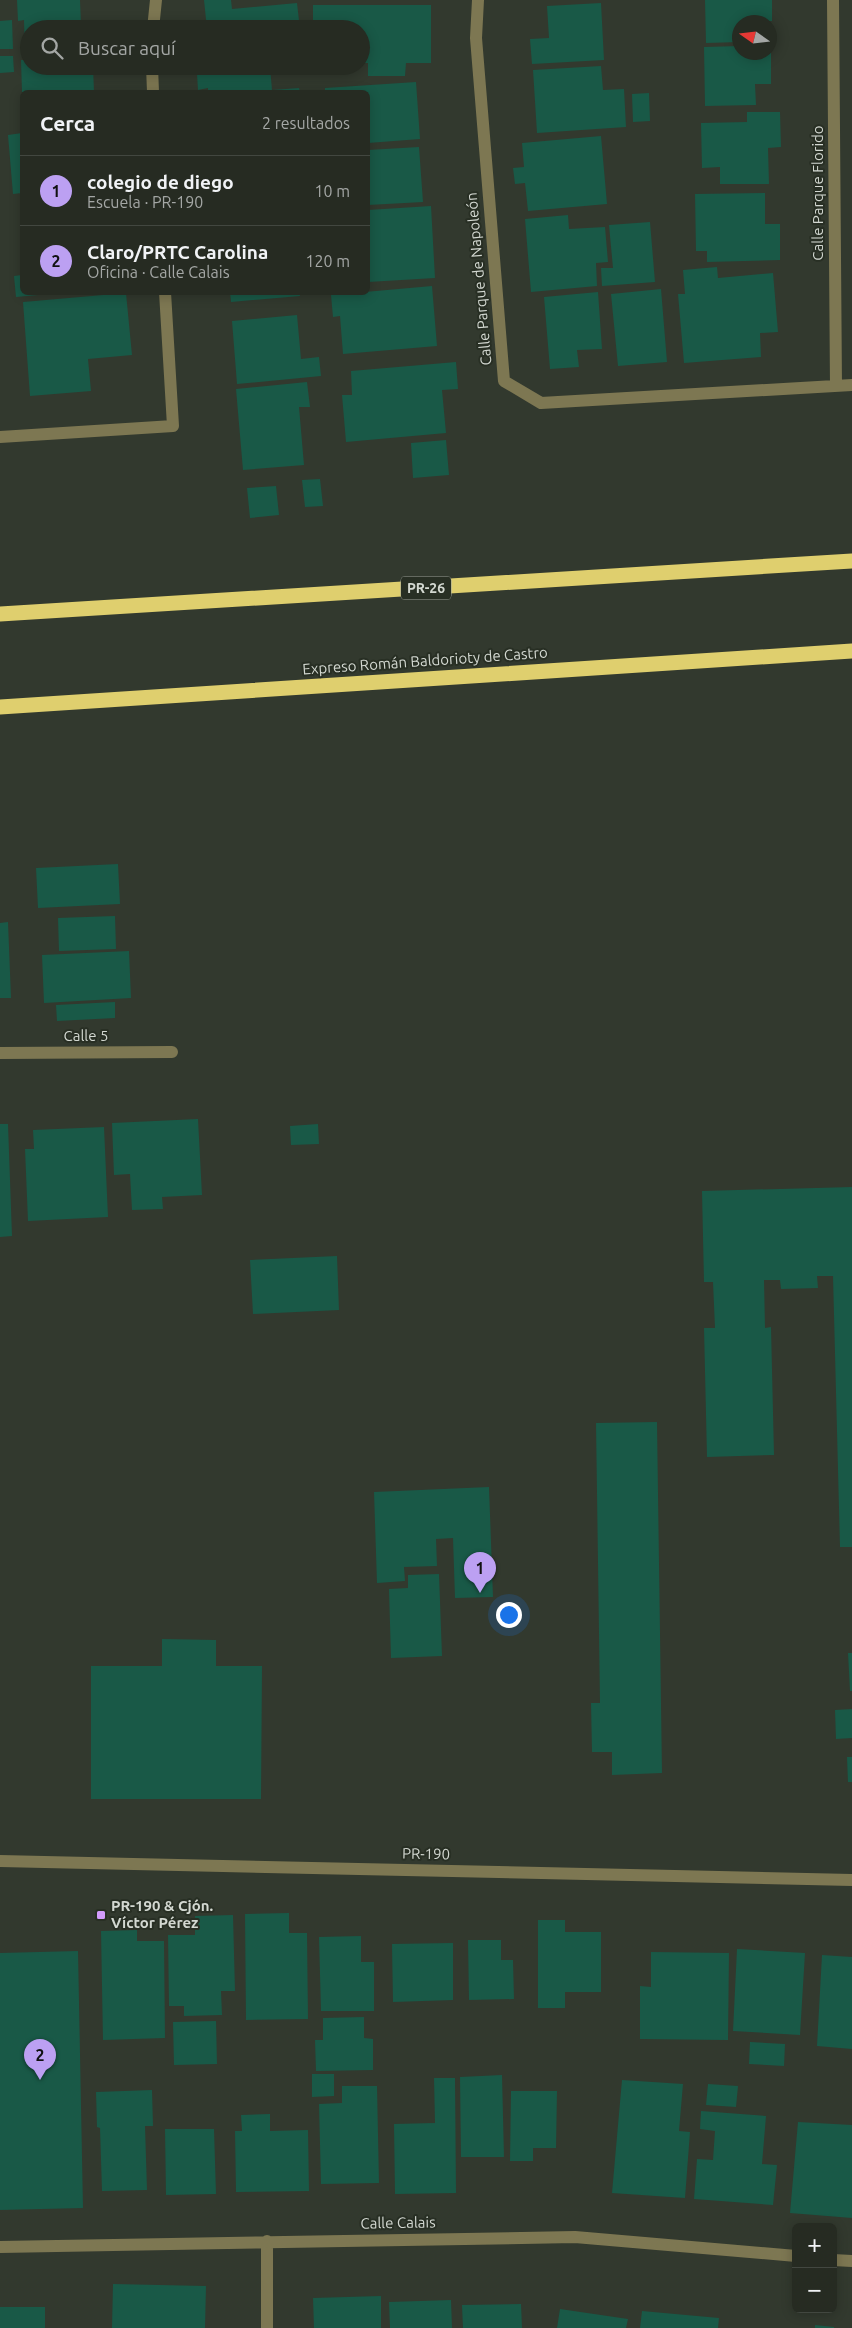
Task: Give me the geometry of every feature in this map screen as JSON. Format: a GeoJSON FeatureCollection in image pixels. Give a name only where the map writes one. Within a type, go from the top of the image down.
{"type":"FeatureCollection","features":[{"type":"Feature","properties":{"kind":"highway","name":"PR-26"},"geometry":{"type":"LineString","coordinates":[[0,614],[852,562]]}},
{"type":"Feature","properties":{"kind":"highway","name":"Expreso Román Baldorioty de Castro"},"geometry":{"type":"LineString","coordinates":[[0,707],[852,651]]}},
{"type":"Feature","properties":{"kind":"street"},"geometry":{"type":"LineString","coordinates":[[154,20],[156,0]]}},
{"type":"Feature","properties":{"kind":"street","name":"Calle Parque de Napoleón"},"geometry":{"type":"LineString","coordinates":[[478,0],[476,38],[504,381],[541,403],[852,385]]}},
{"type":"Feature","properties":{"kind":"street","name":"Calle Parque Florido"},"geometry":{"type":"LineString","coordinates":[[833,0],[836,386]]}},
{"type":"Feature","properties":{"kind":"street"},"geometry":{"type":"LineString","coordinates":[[152,75],[153,90]]}},
{"type":"Feature","properties":{"kind":"street"},"geometry":{"type":"LineString","coordinates":[[0,437],[172,426],[165,295]]}},
{"type":"Feature","properties":{"kind":"street","name":"Calle 5"},"geometry":{"type":"LineString","coordinates":[[0,1053],[172,1052]]}},
{"type":"Feature","properties":{"kind":"street","name":"PR-190"},"geometry":{"type":"LineString","coordinates":[[0,1861],[852,1880]]}},
{"type":"Feature","properties":{"kind":"street","name":"Calle Calais"},"geometry":{"type":"LineString","coordinates":[[0,2247],[575,2237],[792,2256]]}},
{"type":"Feature","properties":{"kind":"street"},"geometry":{"type":"LineString","coordinates":[[267,2241],[267,2328]]}},
{"type":"Feature","properties":{"kind":"street"},"geometry":{"type":"LineString","coordinates":[[837,2260],[852,2261]]}},
{"type":"Feature","properties":{"kind":"building"},"geometry":{"type":"Polygon","coordinates":[[[17,0],[80,0],[81,20],[18,21],[17,0]]]}},
{"type":"Feature","properties":{"kind":"building"},"geometry":{"type":"Polygon","coordinates":[[[204,0],[231,0],[232,9],[297,3],[299,20],[206,20],[204,0]]]}},
{"type":"Feature","properties":{"kind":"building"},"geometry":{"type":"Polygon","coordinates":[[[705,0],[772,0],[772,15],[732,15],[732,42],[706,43],[705,0]]]}},
{"type":"Feature","properties":{"kind":"building"},"geometry":{"type":"Polygon","coordinates":[[[601,3],[604,60],[532,64],[530,39],[549,38],[547,6],[601,3]]]}},
{"type":"Feature","properties":{"kind":"building"},"geometry":{"type":"Polygon","coordinates":[[[313,5],[431,5],[431,63],[406,63],[405,76],[368,76],[370,75],[370,20],[313,20],[313,5]]]}},
{"type":"Feature","properties":{"kind":"building"},"geometry":{"type":"Polygon","coordinates":[[[12,20],[13,49],[0,49],[0,21],[12,20]]]}},
{"type":"Feature","properties":{"kind":"building"},"geometry":{"type":"Polygon","coordinates":[[[732,46],[732,60],[771,60],[771,84],[755,84],[756,105],[705,106],[704,47],[732,46]]]}},
{"type":"Feature","properties":{"kind":"building"},"geometry":{"type":"Polygon","coordinates":[[[0,56],[13,56],[14,72],[0,73],[0,56]]]}},
{"type":"Feature","properties":{"kind":"building"},"geometry":{"type":"Polygon","coordinates":[[[601,66],[603,90],[624,89],[626,127],[537,133],[533,70],[601,66]]]}},
{"type":"Feature","properties":{"kind":"building"},"geometry":{"type":"Polygon","coordinates":[[[21,75],[93,75],[94,90],[22,90],[21,75]]]}},
{"type":"Feature","properties":{"kind":"building"},"geometry":{"type":"Polygon","coordinates":[[[197,75],[271,75],[272,90],[208,90],[208,88],[198,90],[197,75]]]}},
{"type":"Feature","properties":{"kind":"building"},"geometry":{"type":"Polygon","coordinates":[[[416,82],[420,139],[370,143],[370,90],[325,90],[325,88],[416,82]]]}},
{"type":"Feature","properties":{"kind":"building"},"geometry":{"type":"Polygon","coordinates":[[[299,88],[300,90],[272,90],[299,88]]]}},
{"type":"Feature","properties":{"kind":"building"},"geometry":{"type":"Polygon","coordinates":[[[649,93],[650,121],[633,122],[632,94],[649,93]]]}},
{"type":"Feature","properties":{"kind":"building"},"geometry":{"type":"Polygon","coordinates":[[[747,112],[780,112],[781,147],[768,148],[769,184],[720,184],[720,167],[702,168],[701,123],[747,122],[747,112]]]}},
{"type":"Feature","properties":{"kind":"building"},"geometry":{"type":"Polygon","coordinates":[[[20,133],[20,193],[13,194],[8,135],[20,133]]]}},
{"type":"Feature","properties":{"kind":"building"},"geometry":{"type":"Polygon","coordinates":[[[601,136],[607,204],[528,211],[525,183],[515,184],[513,168],[524,167],[522,143],[601,136]]]}},
{"type":"Feature","properties":{"kind":"building"},"geometry":{"type":"Polygon","coordinates":[[[419,147],[423,202],[370,205],[370,150],[419,147]]]}},
{"type":"Feature","properties":{"kind":"building"},"geometry":{"type":"Polygon","coordinates":[[[765,193],[765,224],[780,224],[780,260],[707,262],[707,251],[696,251],[695,194],[765,193]]]}},
{"type":"Feature","properties":{"kind":"building"},"geometry":{"type":"Polygon","coordinates":[[[431,206],[435,278],[370,282],[370,210],[431,206]]]}},
{"type":"Feature","properties":{"kind":"building"},"geometry":{"type":"Polygon","coordinates":[[[568,215],[569,229],[605,227],[608,262],[596,263],[597,286],[531,292],[525,219],[568,215]]]}},
{"type":"Feature","properties":{"kind":"building"},"geometry":{"type":"Polygon","coordinates":[[[650,222],[655,282],[602,286],[601,268],[613,268],[609,225],[650,222]]]}},
{"type":"Feature","properties":{"kind":"building"},"geometry":{"type":"Polygon","coordinates":[[[717,267],[718,278],[773,273],[778,332],[760,333],[761,357],[684,363],[678,294],[685,294],[683,270],[717,267]]]}},
{"type":"Feature","properties":{"kind":"building"},"geometry":{"type":"Polygon","coordinates":[[[20,275],[20,295],[38,295],[16,297],[14,276],[20,275]]]}},
{"type":"Feature","properties":{"kind":"building"},"geometry":{"type":"Polygon","coordinates":[[[432,286],[437,346],[343,354],[340,316],[333,317],[331,295],[370,295],[370,292],[432,286]]]}},
{"type":"Feature","properties":{"kind":"building"},"geometry":{"type":"Polygon","coordinates":[[[661,289],[667,362],[618,366],[611,294],[661,289]]]}},
{"type":"Feature","properties":{"kind":"building"},"geometry":{"type":"Polygon","coordinates":[[[598,292],[602,349],[577,350],[579,367],[550,369],[544,297],[598,292]]]}},
{"type":"Feature","properties":{"kind":"building"},"geometry":{"type":"Polygon","coordinates":[[[103,295],[126,295],[132,355],[88,359],[91,391],[30,396],[23,302],[103,295]]]}},
{"type":"Feature","properties":{"kind":"building"},"geometry":{"type":"Polygon","coordinates":[[[230,295],[300,296],[231,302],[230,295]]]}},
{"type":"Feature","properties":{"kind":"building"},"geometry":{"type":"Polygon","coordinates":[[[297,315],[301,359],[319,357],[321,376],[237,384],[232,321],[297,315]]]}},
{"type":"Feature","properties":{"kind":"building"},"geometry":{"type":"Polygon","coordinates":[[[456,362],[458,389],[442,390],[446,433],[346,442],[342,395],[352,395],[351,371],[456,362]]]}},
{"type":"Feature","properties":{"kind":"building"},"geometry":{"type":"Polygon","coordinates":[[[307,382],[310,407],[299,407],[304,465],[243,470],[236,389],[307,382]]]}},
{"type":"Feature","properties":{"kind":"building"},"geometry":{"type":"Polygon","coordinates":[[[446,440],[449,475],[413,478],[411,443],[446,440]]]}},
{"type":"Feature","properties":{"kind":"building"},"geometry":{"type":"Polygon","coordinates":[[[320,479],[323,506],[305,507],[302,480],[320,479]]]}},
{"type":"Feature","properties":{"kind":"building"},"geometry":{"type":"Polygon","coordinates":[[[276,486],[279,515],[250,518],[247,488],[276,486]]]}},
{"type":"Feature","properties":{"kind":"building"},"geometry":{"type":"Polygon","coordinates":[[[118,864],[120,904],[38,908],[36,868],[118,864]]]}},
{"type":"Feature","properties":{"kind":"building"},"geometry":{"type":"Polygon","coordinates":[[[115,916],[116,949],[59,951],[58,918],[115,916]]]}},
{"type":"Feature","properties":{"kind":"building"},"geometry":{"type":"Polygon","coordinates":[[[8,922],[11,998],[0,998],[0,923],[8,922]]]}},
{"type":"Feature","properties":{"kind":"building"},"geometry":{"type":"Polygon","coordinates":[[[129,951],[131,998],[44,1003],[42,955],[129,951]]]}},
{"type":"Feature","properties":{"kind":"building"},"geometry":{"type":"Polygon","coordinates":[[[115,1002],[115,1018],[57,1021],[56,1005],[115,1002]]]}},
{"type":"Feature","properties":{"kind":"building"},"geometry":{"type":"Polygon","coordinates":[[[198,1119],[202,1195],[162,1197],[163,1209],[132,1210],[130,1174],[114,1175],[112,1123],[198,1119]]]}},
{"type":"Feature","properties":{"kind":"building"},"geometry":{"type":"Polygon","coordinates":[[[0,1124],[8,1124],[12,1236],[0,1237],[0,1124]]]}},
{"type":"Feature","properties":{"kind":"building"},"geometry":{"type":"Polygon","coordinates":[[[318,1124],[319,1144],[291,1145],[290,1126],[318,1124]]]}},
{"type":"Feature","properties":{"kind":"building"},"geometry":{"type":"Polygon","coordinates":[[[104,1127],[108,1217],[28,1221],[25,1149],[34,1149],[33,1130],[104,1127]]]}},
{"type":"Feature","properties":{"kind":"building"},"geometry":{"type":"Polygon","coordinates":[[[852,1187],[852,1547],[840,1547],[833,1276],[817,1276],[818,1288],[781,1289],[780,1280],[764,1280],[765,1328],[771,1327],[774,1455],[707,1457],[704,1328],[715,1328],[713,1282],[704,1282],[702,1191],[852,1187]]]}},
{"type":"Feature","properties":{"kind":"building"},"geometry":{"type":"Polygon","coordinates":[[[337,1256],[339,1310],[253,1314],[250,1260],[337,1256]]]}},
{"type":"Feature","properties":{"kind":"building"},"geometry":{"type":"Polygon","coordinates":[[[657,1422],[662,1773],[612,1775],[612,1752],[592,1752],[591,1703],[600,1703],[596,1423],[657,1422]]]}},
{"type":"Feature","properties":{"kind":"building"},"geometry":{"type":"Polygon","coordinates":[[[489,1487],[493,1597],[455,1598],[453,1538],[436,1539],[437,1566],[404,1567],[405,1581],[377,1583],[374,1492],[489,1487]]]}},
{"type":"Feature","properties":{"kind":"building"},"geometry":{"type":"Polygon","coordinates":[[[439,1574],[442,1656],[391,1658],[389,1589],[408,1588],[408,1575],[439,1574]]]}},
{"type":"Feature","properties":{"kind":"building"},"geometry":{"type":"Polygon","coordinates":[[[162,1639],[216,1640],[216,1666],[262,1666],[261,1799],[91,1799],[91,1666],[162,1666],[162,1639]]]}},
{"type":"Feature","properties":{"kind":"building"},"geometry":{"type":"Polygon","coordinates":[[[848,1653],[852,1653],[852,1691],[850,1691],[848,1653]]]}},
{"type":"Feature","properties":{"kind":"building"},"geometry":{"type":"Polygon","coordinates":[[[852,1709],[852,1738],[836,1739],[835,1710],[852,1709]]]}},
{"type":"Feature","properties":{"kind":"building"},"geometry":{"type":"Polygon","coordinates":[[[847,1757],[852,1757],[852,1782],[848,1782],[847,1757]]]}},
{"type":"Feature","properties":{"kind":"building"},"geometry":{"type":"Polygon","coordinates":[[[289,1913],[289,1933],[307,1933],[308,2019],[246,2020],[245,1914],[289,1913]]]}},
{"type":"Feature","properties":{"kind":"building"},"geometry":{"type":"Polygon","coordinates":[[[233,1915],[235,1991],[221,1991],[222,2015],[184,2016],[184,2006],[169,2006],[168,1935],[195,1935],[195,1916],[233,1915]]]}},
{"type":"Feature","properties":{"kind":"building"},"geometry":{"type":"Polygon","coordinates":[[[538,1920],[565,1920],[565,1932],[601,1932],[601,1992],[565,1992],[565,2008],[538,2008],[538,1920]]]}},
{"type":"Feature","properties":{"kind":"building"},"geometry":{"type":"Polygon","coordinates":[[[137,1930],[137,1941],[164,1941],[165,2038],[103,2040],[101,1931],[137,1930]]]}},
{"type":"Feature","properties":{"kind":"building"},"geometry":{"type":"Polygon","coordinates":[[[361,1936],[361,1962],[374,1962],[374,2011],[321,2011],[319,1937],[361,1936]]]}},
{"type":"Feature","properties":{"kind":"building"},"geometry":{"type":"Polygon","coordinates":[[[468,1940],[501,1940],[501,1960],[513,1960],[514,1999],[469,2000],[468,1940]]]}},
{"type":"Feature","properties":{"kind":"building"},"geometry":{"type":"Polygon","coordinates":[[[453,1943],[453,2000],[393,2002],[392,1944],[453,1943]]]}},
{"type":"Feature","properties":{"kind":"building"},"geometry":{"type":"Polygon","coordinates":[[[737,1949],[805,1953],[800,2035],[733,2031],[737,1949]]]}},
{"type":"Feature","properties":{"kind":"building"},"geometry":{"type":"Polygon","coordinates":[[[78,1951],[83,2208],[0,2210],[0,1953],[78,1951]]]}},
{"type":"Feature","properties":{"kind":"building"},"geometry":{"type":"Polygon","coordinates":[[[651,1952],[729,1953],[728,2040],[640,2039],[640,1986],[651,1987],[651,1952]]]}},
{"type":"Feature","properties":{"kind":"building"},"geometry":{"type":"Polygon","coordinates":[[[822,1955],[852,1957],[852,2049],[817,2046],[822,1955]]]}},
{"type":"Feature","properties":{"kind":"building"},"geometry":{"type":"Polygon","coordinates":[[[364,2017],[364,2038],[373,2039],[373,2070],[316,2071],[315,2040],[323,2040],[323,2018],[364,2017]]]}},
{"type":"Feature","properties":{"kind":"building"},"geometry":{"type":"Polygon","coordinates":[[[216,2021],[217,2064],[174,2065],[173,2022],[216,2021]]]}},
{"type":"Feature","properties":{"kind":"building"},"geometry":{"type":"Polygon","coordinates":[[[750,2042],[785,2044],[784,2066],[749,2064],[750,2042]]]}},
{"type":"Feature","properties":{"kind":"building"},"geometry":{"type":"Polygon","coordinates":[[[312,2074],[334,2074],[334,2096],[312,2097],[312,2074]]]}},
{"type":"Feature","properties":{"kind":"building"},"geometry":{"type":"Polygon","coordinates":[[[502,2075],[504,2157],[461,2157],[460,2077],[502,2075]]]}},
{"type":"Feature","properties":{"kind":"building"},"geometry":{"type":"Polygon","coordinates":[[[434,2078],[455,2078],[456,2193],[395,2194],[394,2124],[435,2123],[434,2078]]]}},
{"type":"Feature","properties":{"kind":"building"},"geometry":{"type":"Polygon","coordinates":[[[622,2080],[683,2084],[679,2131],[690,2132],[685,2198],[612,2193],[622,2080]]]}},
{"type":"Feature","properties":{"kind":"building"},"geometry":{"type":"Polygon","coordinates":[[[708,2084],[738,2086],[736,2107],[706,2105],[708,2084]]]}},
{"type":"Feature","properties":{"kind":"building"},"geometry":{"type":"Polygon","coordinates":[[[342,2086],[377,2086],[379,2183],[321,2184],[319,2104],[342,2103],[342,2086]]]}},
{"type":"Feature","properties":{"kind":"building"},"geometry":{"type":"Polygon","coordinates":[[[152,2090],[153,2126],[145,2126],[147,2190],[102,2191],[100,2128],[97,2127],[96,2092],[152,2090]]]}},
{"type":"Feature","properties":{"kind":"building"},"geometry":{"type":"Polygon","coordinates":[[[511,2091],[557,2091],[556,2148],[533,2148],[533,2161],[510,2161],[511,2091]]]}},
{"type":"Feature","properties":{"kind":"building"},"geometry":{"type":"Polygon","coordinates":[[[701,2111],[766,2116],[762,2164],[777,2165],[773,2205],[694,2199],[697,2159],[713,2160],[715,2131],[700,2129],[701,2111]]]}},
{"type":"Feature","properties":{"kind":"building"},"geometry":{"type":"Polygon","coordinates":[[[270,2114],[270,2131],[308,2130],[309,2191],[236,2192],[235,2131],[242,2131],[241,2115],[270,2114]]]}},
{"type":"Feature","properties":{"kind":"building"},"geometry":{"type":"Polygon","coordinates":[[[798,2122],[852,2125],[852,2218],[790,2213],[798,2122]]]}},
{"type":"Feature","properties":{"kind":"building"},"geometry":{"type":"Polygon","coordinates":[[[165,2129],[214,2129],[216,2194],[166,2195],[165,2129]]]}},
{"type":"Feature","properties":{"kind":"building"},"geometry":{"type":"Polygon","coordinates":[[[113,2284],[206,2286],[205,2328],[112,2328],[113,2284]]]}},
{"type":"Feature","properties":{"kind":"building"},"geometry":{"type":"Polygon","coordinates":[[[381,2296],[381,2328],[314,2328],[313,2298],[381,2296]]]}},
{"type":"Feature","properties":{"kind":"building"},"geometry":{"type":"Polygon","coordinates":[[[451,2300],[452,2328],[390,2328],[389,2302],[451,2300]]]}},
{"type":"Feature","properties":{"kind":"building"},"geometry":{"type":"Polygon","coordinates":[[[521,2304],[522,2328],[463,2328],[462,2305],[521,2304]]]}},
{"type":"Feature","properties":{"kind":"building"},"geometry":{"type":"Polygon","coordinates":[[[0,2307],[45,2307],[45,2328],[0,2328],[0,2307]]]}},
{"type":"Feature","properties":{"kind":"building"},"geometry":{"type":"Polygon","coordinates":[[[560,2309],[628,2319],[626,2328],[557,2328],[560,2309]]]}},
{"type":"Feature","properties":{"kind":"building"},"geometry":{"type":"Polygon","coordinates":[[[642,2311],[719,2318],[718,2328],[640,2328],[642,2311]]]}},
{"type":"Feature","properties":{"kind":"building"},"geometry":{"type":"Polygon","coordinates":[[[815,2325],[834,2327],[834,2328],[815,2328],[815,2325]]]}},
{"type":"Feature","properties":{"kind":"place","name":"colegio de diego"},"geometry":{"type":"Point","coordinates":[480,1593]}},
{"type":"Feature","properties":{"kind":"place","name":"PR-190 & Cjón. Víctor Pérez"},"geometry":{"type":"Point","coordinates":[101,1915]}},
{"type":"Feature","properties":{"kind":"place","name":"Claro/PRTC Carolina"},"geometry":{"type":"Point","coordinates":[40,2080]}}]}
